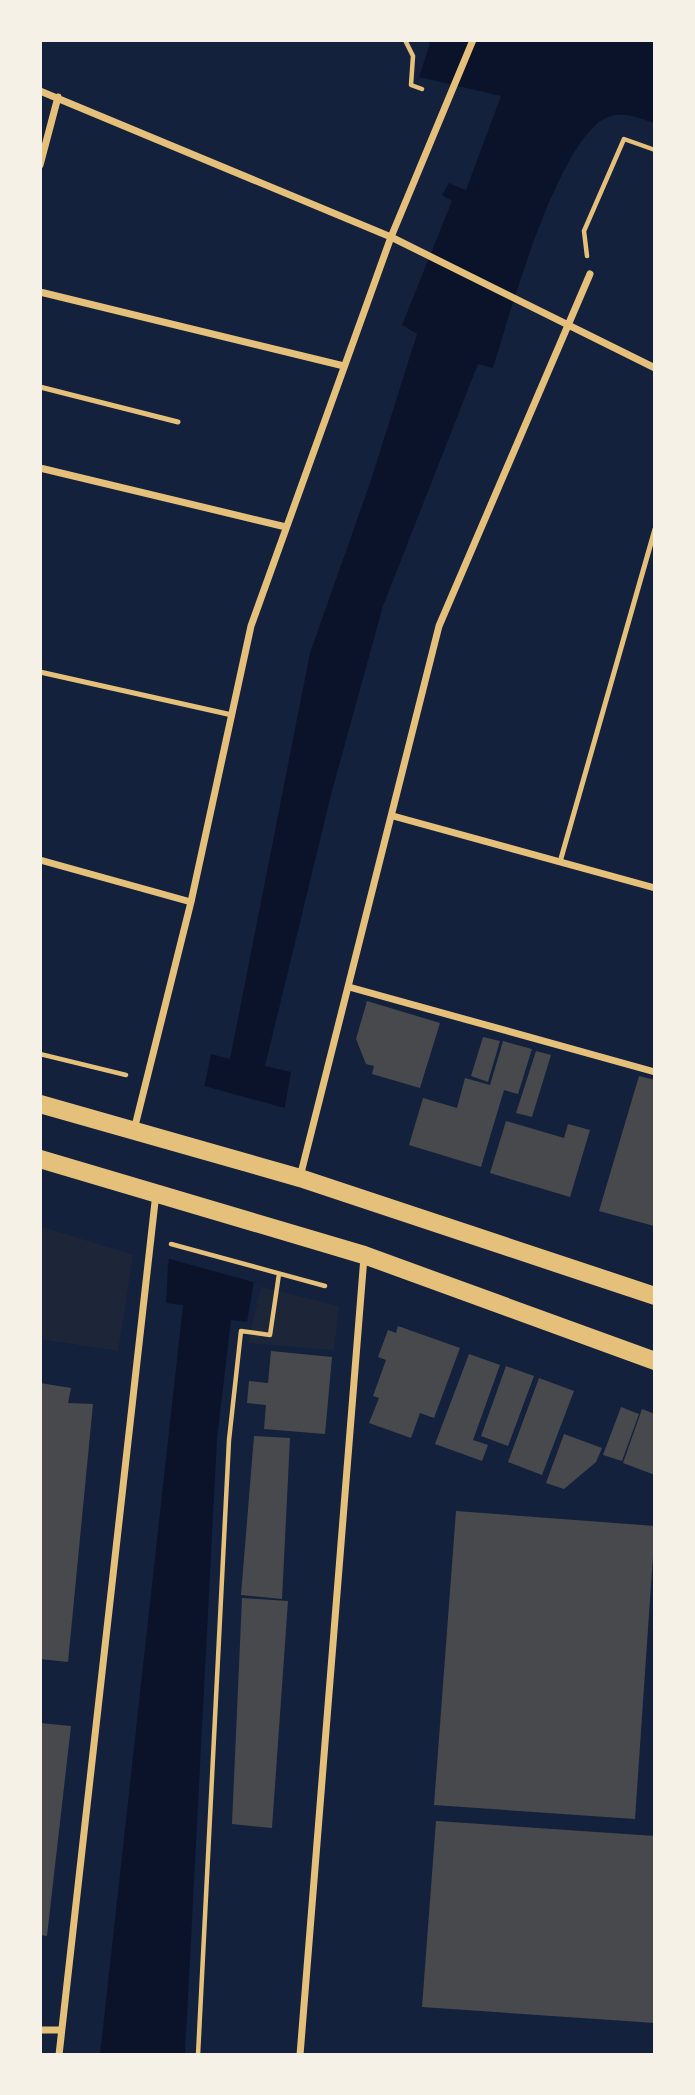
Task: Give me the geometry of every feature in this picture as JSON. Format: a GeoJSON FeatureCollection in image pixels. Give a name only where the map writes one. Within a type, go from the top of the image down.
{"type":"FeatureCollection","features":[{"type":"Feature","properties":{"kind":"main road"},"geometry":{"type":"LineString","coordinates":[[40,1104],[300,1178],[655,1296]]}},
{"type":"Feature","properties":{"kind":"main road"},"geometry":{"type":"LineString","coordinates":[[40,1159],[364,1255],[655,1361]]}},
{"type":"Feature","properties":{"kind":"street"},"geometry":{"type":"LineString","coordinates":[[134,1130],[191,902],[251,626],[391,237],[473,40]]}},
{"type":"Feature","properties":{"kind":"street"},"geometry":{"type":"LineString","coordinates":[[40,91],[391,237],[538,307],[655,368]]}},
{"type":"Feature","properties":{"kind":"street"},"geometry":{"type":"LineString","coordinates":[[40,165],[58,97]]}},
{"type":"Feature","properties":{"kind":"street"},"geometry":{"type":"LineString","coordinates":[[300,1178],[439,626],[590,274]]}},
{"type":"Feature","properties":{"kind":"street"},"geometry":{"type":"LineString","coordinates":[[40,292],[344,366]]}},
{"type":"Feature","properties":{"kind":"street"},"geometry":{"type":"LineString","coordinates":[[40,468],[286,527]]}},
{"type":"Feature","properties":{"kind":"street"},"geometry":{"type":"LineString","coordinates":[[393,816],[655,888]]}},
{"type":"Feature","properties":{"kind":"street"},"geometry":{"type":"LineString","coordinates":[[40,860],[191,902]]}},
{"type":"Feature","properties":{"kind":"street"},"geometry":{"type":"LineString","coordinates":[[349,988],[655,1072]]}},
{"type":"Feature","properties":{"kind":"street"},"geometry":{"type":"LineString","coordinates":[[58,2055],[156,1192]]}},
{"type":"Feature","properties":{"kind":"street"},"geometry":{"type":"LineString","coordinates":[[300,2055],[364,1255]]}},
{"type":"Feature","properties":{"kind":"street"},"geometry":{"type":"LineString","coordinates":[[40,2029],[61,2031]]}},
{"type":"Feature","properties":{"kind":"lane"},"geometry":{"type":"LineString","coordinates":[[40,387],[178,422]]}},
{"type":"Feature","properties":{"kind":"lane"},"geometry":{"type":"LineString","coordinates":[[560,862],[655,529]]}},
{"type":"Feature","properties":{"kind":"lane"},"geometry":{"type":"LineString","coordinates":[[40,672],[232,715]]}},
{"type":"Feature","properties":{"kind":"path"},"geometry":{"type":"LineString","coordinates":[[405,40],[413,56],[411,85],[422,89]]}},
{"type":"Feature","properties":{"kind":"path"},"geometry":{"type":"LineString","coordinates":[[590,274],[584,231],[624,139],[655,150]]}},
{"type":"Feature","properties":{"kind":"path"},"geometry":{"type":"LineString","coordinates":[[40,1054],[147,1080]]}},
{"type":"Feature","properties":{"kind":"path"},"geometry":{"type":"LineString","coordinates":[[171,1244],[325,1286]]}},
{"type":"Feature","properties":{"kind":"path"},"geometry":{"type":"LineString","coordinates":[[198,2055],[229,1440],[241,1331],[270,1335],[279,1274]]}},
{"type":"Feature","properties":{"kind":"shaded area"},"geometry":{"type":"Polygon","coordinates":[[[424,40],[655,40],[655,123],[626,115],[608,117],[589,131],[571,157],[523,271],[493,368],[478,364],[383,606],[332,791],[265,1066],[291,1072],[247,1322],[231,1320],[217,1439],[185,2055],[100,2055],[183,1305],[166,1303],[168,1264],[211,1054],[230,1059],[310,653],[370,483],[417,334],[402,325],[452,201],[442,195],[449,183],[466,190],[501,96],[419,77],[430,43],[424,40]]]}},
{"type":"Feature","properties":{"kind":"shaded area"},"geometry":{"type":"Polygon","coordinates":[[[40,1226],[133,1255],[118,1351],[40,1339],[40,1226]]]}},
{"type":"Feature","properties":{"kind":"shaded area"},"geometry":{"type":"Polygon","coordinates":[[[261,1287],[339,1306],[334,1350],[248,1343],[261,1287]]]}},
{"type":"Feature","properties":{"kind":"pier"},"geometry":{"type":"Polygon","coordinates":[[[201,1085],[288,1109],[257,1283],[166,1258],[201,1085]]]}},
{"type":"Feature","properties":{"kind":"building"},"geometry":{"type":"Polygon","coordinates":[[[367,1001],[440,1023],[420,1088],[372,1074],[374,1066],[366,1064],[356,1039],[367,1001]]]}},
{"type":"Feature","properties":{"kind":"building"},"geometry":{"type":"Polygon","coordinates":[[[483,1037],[500,1041],[488,1082],[471,1076],[483,1037]]]}},
{"type":"Feature","properties":{"kind":"building"},"geometry":{"type":"Polygon","coordinates":[[[503,1041],[532,1049],[518,1094],[504,1090],[481,1167],[409,1145],[423,1098],[457,1108],[465,1078],[490,1085],[503,1041]]]}},
{"type":"Feature","properties":{"kind":"building"},"geometry":{"type":"Polygon","coordinates":[[[536,1051],[551,1055],[532,1117],[516,1113],[536,1051]]]}},
{"type":"Feature","properties":{"kind":"building"},"geometry":{"type":"Polygon","coordinates":[[[639,1076],[655,1080],[654,1226],[599,1211],[639,1076]]]}},
{"type":"Feature","properties":{"kind":"building"},"geometry":{"type":"Polygon","coordinates":[[[506,1121],[564,1138],[568,1124],[590,1130],[570,1197],[490,1173],[506,1121]]]}},
{"type":"Feature","properties":{"kind":"building"},"geometry":{"type":"Polygon","coordinates":[[[398,1326],[460,1348],[434,1418],[420,1413],[411,1438],[369,1423],[379,1398],[373,1396],[386,1360],[378,1357],[388,1330],[396,1333],[398,1326]]]}},
{"type":"Feature","properties":{"kind":"building"},"geometry":{"type":"Polygon","coordinates":[[[271,1351],[332,1357],[325,1434],[264,1429],[266,1405],[247,1403],[249,1381],[268,1383],[271,1351]]]}},
{"type":"Feature","properties":{"kind":"building"},"geometry":{"type":"Polygon","coordinates":[[[469,1354],[500,1365],[473,1440],[488,1445],[482,1461],[435,1444],[469,1354]]]}},
{"type":"Feature","properties":{"kind":"building"},"geometry":{"type":"Polygon","coordinates":[[[506,1366],[534,1376],[508,1446],[481,1436],[506,1366]]]}},
{"type":"Feature","properties":{"kind":"building"},"geometry":{"type":"Polygon","coordinates":[[[539,1378],[574,1391],[542,1475],[508,1462],[539,1378]]]}},
{"type":"Feature","properties":{"kind":"building"},"geometry":{"type":"Polygon","coordinates":[[[40,1383],[71,1388],[68,1403],[93,1404],[68,1662],[40,1659],[40,1383]]]}},
{"type":"Feature","properties":{"kind":"building"},"geometry":{"type":"Polygon","coordinates":[[[621,1407],[639,1414],[622,1461],[603,1455],[621,1407]]]}},
{"type":"Feature","properties":{"kind":"building"},"geometry":{"type":"Polygon","coordinates":[[[642,1409],[655,1414],[655,1475],[623,1463],[642,1409]]]}},
{"type":"Feature","properties":{"kind":"building"},"geometry":{"type":"Polygon","coordinates":[[[564,1434],[602,1448],[596,1462],[564,1489],[546,1483],[564,1434]]]}},
{"type":"Feature","properties":{"kind":"building"},"geometry":{"type":"Polygon","coordinates":[[[254,1436],[290,1438],[282,1599],[241,1595],[254,1436]]]}},
{"type":"Feature","properties":{"kind":"building"},"geometry":{"type":"Polygon","coordinates":[[[456,1511],[655,1526],[635,1819],[434,1805],[456,1511]]]}},
{"type":"Feature","properties":{"kind":"building"},"geometry":{"type":"Polygon","coordinates":[[[242,1598],[288,1601],[272,1828],[232,1824],[242,1598]]]}},
{"type":"Feature","properties":{"kind":"building"},"geometry":{"type":"Polygon","coordinates":[[[40,1723],[71,1726],[47,1936],[40,1935],[40,1723]]]}},
{"type":"Feature","properties":{"kind":"building"},"geometry":{"type":"Polygon","coordinates":[[[436,1821],[655,1836],[655,2023],[422,2007],[436,1821]]]}}]}
